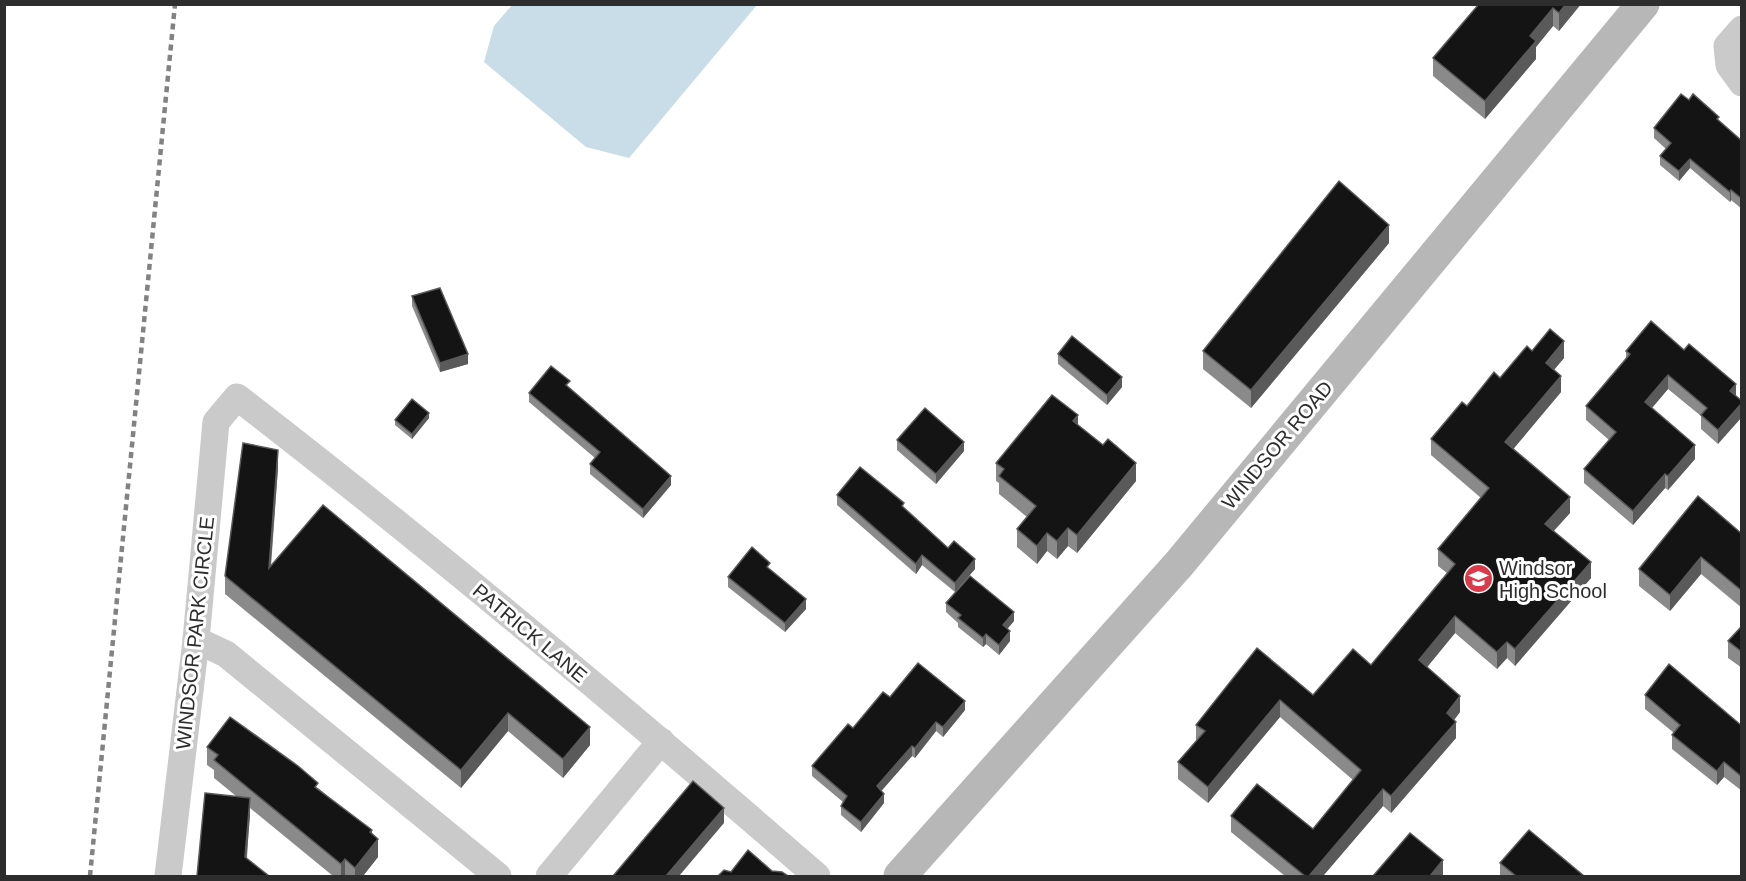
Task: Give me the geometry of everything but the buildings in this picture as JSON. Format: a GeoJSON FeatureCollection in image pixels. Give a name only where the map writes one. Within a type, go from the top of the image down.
{"type":"FeatureCollection","features":[{"type":"Feature","properties":{"kind":"main road","name":"WINDSOR ROAD"},"geometry":{"type":"LineString","coordinates":[[900,876],[1179,564],[1643,4]]}},
{"type":"Feature","properties":{"kind":"street"},"geometry":{"type":"LineString","coordinates":[[1742,29],[1727,46],[1729,65],[1742,83]]}},
{"type":"Feature","properties":{"kind":"street","name":"WINDSOR PARK CIRCLE"},"geometry":{"type":"LineString","coordinates":[[168,876],[196,640],[216,422],[237,397]]}},
{"type":"Feature","properties":{"kind":"street","name":"PATRICK LANE"},"geometry":{"type":"LineString","coordinates":[[237,397],[335,472],[662,741],[817,876]]}},
{"type":"Feature","properties":{"kind":"street"},"geometry":{"type":"LineString","coordinates":[[196,640],[226,654],[498,876]]}},
{"type":"Feature","properties":{"kind":"street"},"geometry":{"type":"LineString","coordinates":[[549,876],[662,741]]}},
{"type":"Feature","properties":{"kind":"water"},"geometry":{"type":"Polygon","coordinates":[[[512,5],[757,5],[629,158],[586,147],[484,62],[494,26],[512,5]]]}},
{"type":"Feature","properties":{"kind":"railway"},"geometry":{"type":"LineString","coordinates":[[90,876],[175,4]]}},
{"type":"Feature","properties":{"kind":"place","name":"Windsor High School"},"geometry":{"type":"Point","coordinates":[1478,579]}}]}
